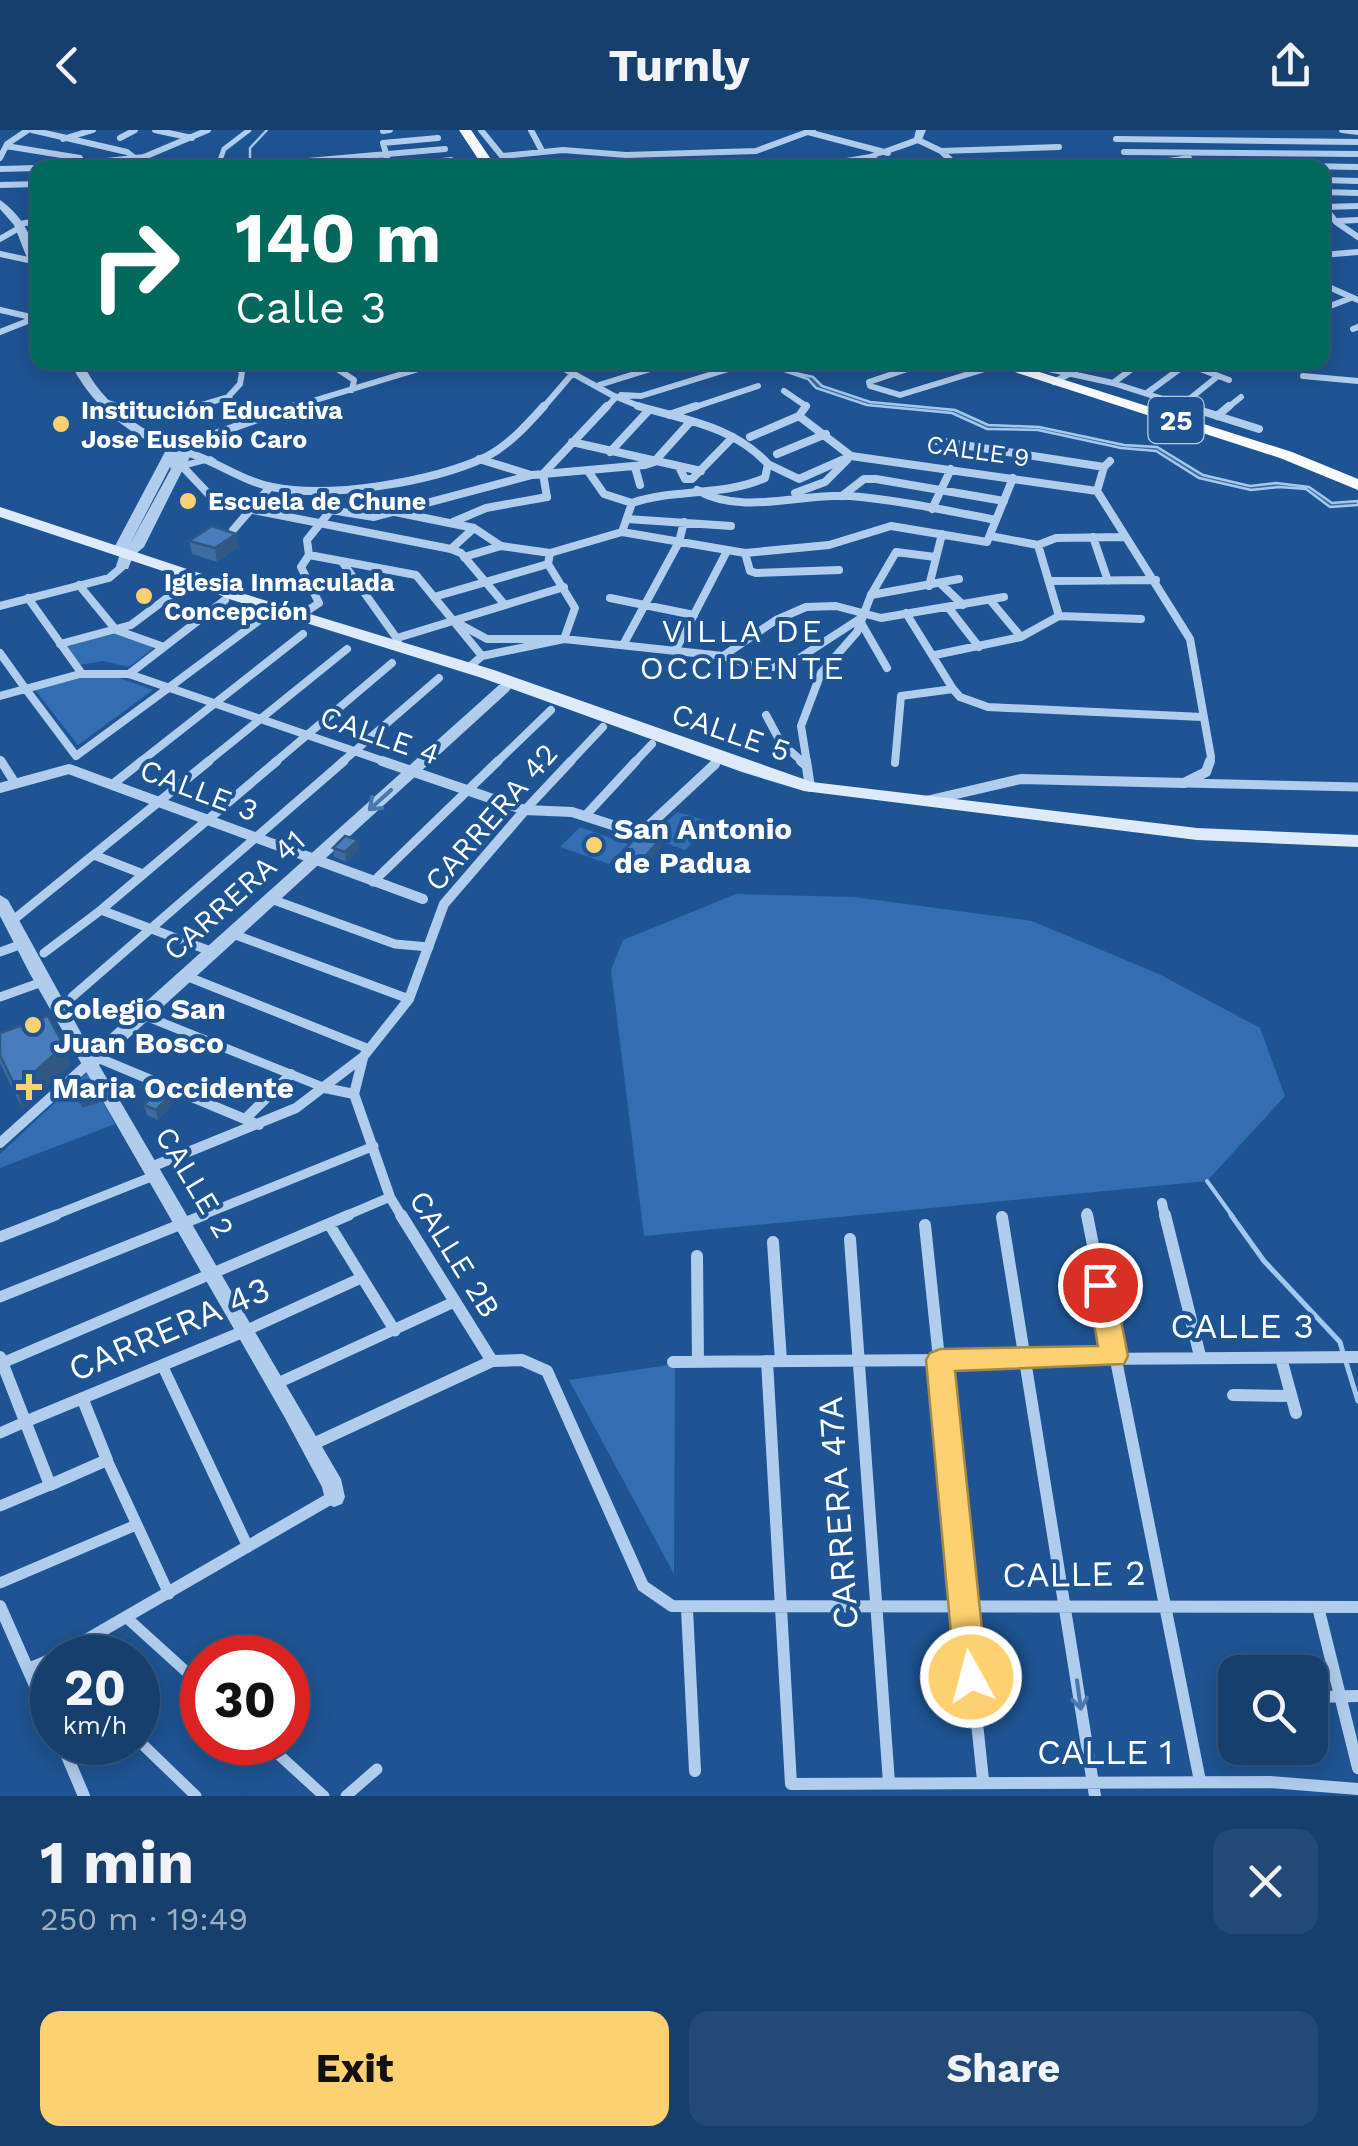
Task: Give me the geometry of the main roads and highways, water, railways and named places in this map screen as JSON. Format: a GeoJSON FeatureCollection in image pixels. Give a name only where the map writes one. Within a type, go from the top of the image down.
{"type":"FeatureCollection","features":[{"type":"Feature","properties":{"kind":"highway"},"geometry":{"type":"LineString","coordinates":[[465,130],[484,160]]}},
{"type":"Feature","properties":{"kind":"highway","name":"25"},"geometry":{"type":"LineString","coordinates":[[1034,370],[1054,382],[1286,455],[1358,485]]}},
{"type":"Feature","properties":{"kind":"main road","name":"CALLE 5"},"geometry":{"type":"LineString","coordinates":[[0,512],[64,539],[125,552],[196,576],[232,596],[302,625],[397,649],[475,662],[810,787],[1248,839],[1358,842]]}},
{"type":"Feature","properties":{"kind":"main road","name":"CALLE 5"},"geometry":{"type":"LineString","coordinates":[[0,525],[125,552],[183,586],[504,688],[791,789],[862,802],[1206,843],[1358,851]]}},
{"type":"Feature","properties":{"kind":"waterway"},"geometry":{"type":"LineString","coordinates":[[250,159],[250,148],[267,130]]}},
{"type":"Feature","properties":{"kind":"waterway"},"geometry":{"type":"LineString","coordinates":[[1207,1181],[1233,1217]]}},
{"type":"Feature","properties":{"kind":"waterway"},"geometry":{"type":"LineString","coordinates":[[1231,1215],[1264,1261],[1340,1342],[1343,1353]]}},
{"type":"Feature","properties":{"kind":"waterway"},"geometry":{"type":"LineString","coordinates":[[1346,1362],[1358,1401]]}},
{"type":"Feature","properties":{"kind":"place","name":"Institución Educativa Jose Eusebio Caro"},"geometry":{"type":"Point","coordinates":[61,424]}},
{"type":"Feature","properties":{"kind":"place","name":"Escuela de Chune"},"geometry":{"type":"Point","coordinates":[188,501]}},
{"type":"Feature","properties":{"kind":"place","name":"Iglesia Inmaculada Concepción"},"geometry":{"type":"Point","coordinates":[144,596]}},
{"type":"Feature","properties":{"kind":"place","name":"San Antonio de Padua"},"geometry":{"type":"Point","coordinates":[594,845]}},
{"type":"Feature","properties":{"kind":"place","name":"Colegio San Juan Bosco"},"geometry":{"type":"Point","coordinates":[33,1025]}},
{"type":"Feature","properties":{"kind":"place","name":"Maria Occidente"},"geometry":{"type":"Point","coordinates":[29,1087]}},
{"type":"Feature","properties":{"kind":"district","name":"VILLA DE OCCIDENTE"},"geometry":{"type":"Point","coordinates":[743,650]}}]}
